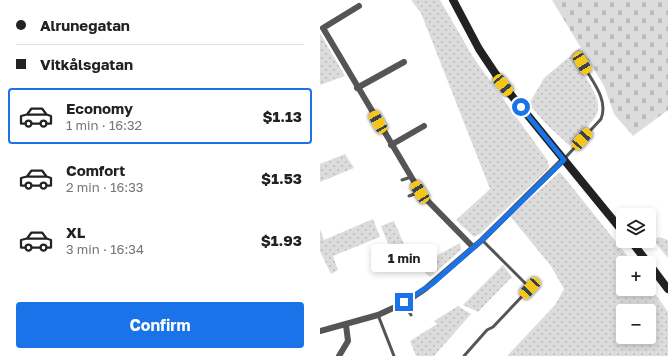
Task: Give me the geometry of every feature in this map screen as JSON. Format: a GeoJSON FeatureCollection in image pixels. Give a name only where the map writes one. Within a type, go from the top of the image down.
{"type":"FeatureCollection","features":[{"type":"Feature","properties":{"kind":"street"},"geometry":{"type":"LineString","coordinates":[[453,0],[479,49],[503,85],[616,223]]}},
{"type":"Feature","properties":{"kind":"street"},"geometry":{"type":"LineString","coordinates":[[359,6],[323,28],[391,146],[420,192],[473,247]]}},
{"type":"Feature","properties":{"kind":"street"},"geometry":{"type":"LineString","coordinates":[[357,88],[404,62]]}},
{"type":"Feature","properties":{"kind":"street"},"geometry":{"type":"LineString","coordinates":[[391,146],[424,126]]}},
{"type":"Feature","properties":{"kind":"street"},"geometry":{"type":"LineString","coordinates":[[320,331],[378,315],[404,302],[432,284],[482,240],[564,160]]}},
{"type":"Feature","properties":{"kind":"street"},"geometry":{"type":"LineString","coordinates":[[636,248],[643,256]]}},
{"type":"Feature","properties":{"kind":"street"},"geometry":{"type":"LineString","coordinates":[[656,273],[668,289]]}},
{"type":"Feature","properties":{"kind":"street"},"geometry":{"type":"LineString","coordinates":[[339,356],[348,341],[346,325]]}},
{"type":"Feature","properties":{"kind":"lane"},"geometry":{"type":"LineString","coordinates":[[564,160],[601,119],[603,113],[604,106],[601,97],[582,63]]}},
{"type":"Feature","properties":{"kind":"lane"},"geometry":{"type":"LineString","coordinates":[[402,180],[411,177]]}},
{"type":"Feature","properties":{"kind":"lane"},"geometry":{"type":"LineString","coordinates":[[409,196],[420,192]]}},
{"type":"Feature","properties":{"kind":"lane"},"geometry":{"type":"LineString","coordinates":[[464,356],[487,330],[493,327],[530,288],[482,240]]}},
{"type":"Feature","properties":{"kind":"lane"},"geometry":{"type":"LineString","coordinates":[[491,256],[495,253]]}},
{"type":"Feature","properties":{"kind":"lane"},"geometry":{"type":"LineString","coordinates":[[404,302],[411,315]]}},
{"type":"Feature","properties":{"kind":"lane"},"geometry":{"type":"LineString","coordinates":[[378,315],[394,356]]}},
{"type":"Feature","properties":{"kind":"lane"},"geometry":{"type":"LineString","coordinates":[[384,331],[390,329]]}},
{"type":"Feature","properties":{"kind":"green space"},"geometry":{"type":"Polygon","coordinates":[[[411,0],[440,0],[473,57],[548,161],[549,168],[480,234],[474,237],[456,220],[490,189],[421,13],[411,0]]]}},
{"type":"Feature","properties":{"kind":"green space"},"geometry":{"type":"Polygon","coordinates":[[[552,0],[668,0],[668,110],[633,136],[614,114],[604,86],[552,0]]]}},
{"type":"Feature","properties":{"kind":"green space"},"geometry":{"type":"Polygon","coordinates":[[[320,33],[345,76],[320,85],[320,33]]]}},
{"type":"Feature","properties":{"kind":"green space"},"geometry":{"type":"Polygon","coordinates":[[[581,47],[588,60],[581,69],[595,95],[598,103],[598,110],[589,125],[569,145],[547,125],[529,104],[544,78],[581,47]]]}},
{"type":"Feature","properties":{"kind":"green space"},"geometry":{"type":"Polygon","coordinates":[[[345,154],[354,168],[320,182],[320,164],[345,154]]]}},
{"type":"Feature","properties":{"kind":"green space"},"geometry":{"type":"Polygon","coordinates":[[[560,172],[616,242],[616,248],[621,248],[627,256],[616,256],[616,296],[656,295],[668,312],[668,356],[507,356],[555,305],[564,289],[551,266],[510,216],[560,172]]]}},
{"type":"Feature","properties":{"kind":"green space"},"geometry":{"type":"Polygon","coordinates":[[[373,219],[380,237],[333,256],[338,270],[331,274],[320,251],[320,229],[324,240],[373,219]]]}},
{"type":"Feature","properties":{"kind":"green space"},"geometry":{"type":"Polygon","coordinates":[[[394,221],[406,249],[392,254],[381,226],[394,221]]]}},
{"type":"Feature","properties":{"kind":"green space"},"geometry":{"type":"Polygon","coordinates":[[[658,237],[668,240],[668,258],[656,243],[656,239],[658,237]]]}},
{"type":"Feature","properties":{"kind":"green space"},"geometry":{"type":"Polygon","coordinates":[[[460,243],[461,250],[430,277],[415,264],[438,255],[460,243]]]}},
{"type":"Feature","properties":{"kind":"green space"},"geometry":{"type":"Polygon","coordinates":[[[503,265],[512,277],[478,312],[463,305],[503,265]]]}},
{"type":"Feature","properties":{"kind":"green space"},"geometry":{"type":"Polygon","coordinates":[[[458,306],[471,314],[434,356],[416,356],[410,341],[437,324],[434,321],[458,306]]]}},
{"type":"Feature","properties":{"kind":"route"},"geometry":{"type":"LineString","coordinates":[[404,302],[432,284],[482,240],[564,160],[521,107]]}}]}
